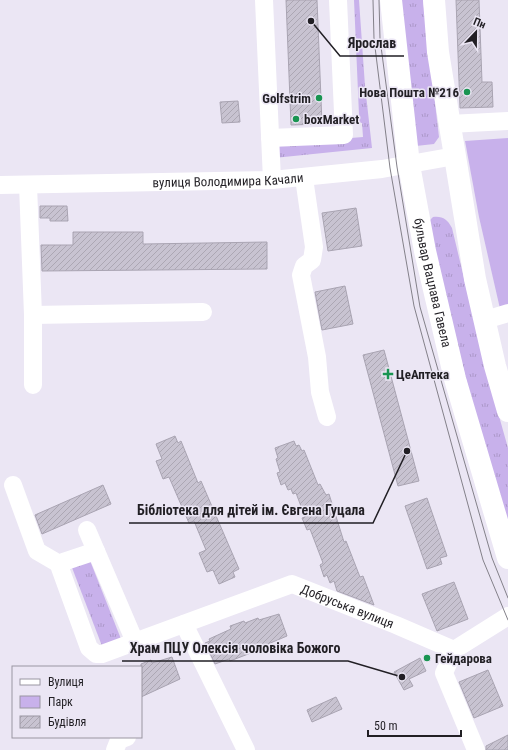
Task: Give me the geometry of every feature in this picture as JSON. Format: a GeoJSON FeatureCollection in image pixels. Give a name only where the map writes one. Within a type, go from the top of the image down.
{"type":"FeatureCollection","features":[{"type":"Feature","properties":{"kind":"main road","name":"бульвар Вацлава Гавела"},"geometry":{"type":"LineString","coordinates":[[392,0],[409,165],[425,251],[455,379],[508,558]]}},
{"type":"Feature","properties":{"kind":"main road"},"geometry":{"type":"LineString","coordinates":[[434,0],[438,52],[475,279],[495,366],[508,411]]}},
{"type":"Feature","properties":{"kind":"street"},"geometry":{"type":"LineString","coordinates":[[264,0],[272,180]]}},
{"type":"Feature","properties":{"kind":"street"},"geometry":{"type":"LineString","coordinates":[[270,138],[344,135],[338,0]]}},
{"type":"Feature","properties":{"kind":"street"},"geometry":{"type":"LineString","coordinates":[[449,124],[508,121]]}},
{"type":"Feature","properties":{"kind":"street","name":"вулиця Володимира Качали"},"geometry":{"type":"LineString","coordinates":[[0,185],[272,180],[304,178],[409,165],[455,156]]}},
{"type":"Feature","properties":{"kind":"street"},"geometry":{"type":"LineString","coordinates":[[304,178],[314,246],[312,260],[304,266],[301,275],[318,357],[320,392],[327,417]]}},
{"type":"Feature","properties":{"kind":"street"},"geometry":{"type":"LineString","coordinates":[[28,185],[33,315],[33,385]]}},
{"type":"Feature","properties":{"kind":"street"},"geometry":{"type":"LineString","coordinates":[[33,315],[203,312]]}},
{"type":"Feature","properties":{"kind":"street"},"geometry":{"type":"LineString","coordinates":[[485,320],[508,313]]}},
{"type":"Feature","properties":{"kind":"street"},"geometry":{"type":"LineString","coordinates":[[14,485],[37,551],[61,565],[96,551]]}},
{"type":"Feature","properties":{"kind":"street"},"geometry":{"type":"LineString","coordinates":[[87,530],[135,642]]}},
{"type":"Feature","properties":{"kind":"street","name":"Добруська вулиця"},"geometry":{"type":"LineString","coordinates":[[61,565],[60,571],[88,648],[96,654],[102,654],[292,584],[454,650]]}},
{"type":"Feature","properties":{"kind":"street"},"geometry":{"type":"LineString","coordinates":[[476,750],[444,673],[454,650],[508,616]]}},
{"type":"Feature","properties":{"kind":"street"},"geometry":{"type":"LineString","coordinates":[[184,624],[246,750]]}},
{"type":"Feature","properties":{"kind":"street"},"geometry":{"type":"LineString","coordinates":[[115,750],[119,740],[124,738]]}},
{"type":"Feature","properties":{"kind":"green space"},"geometry":{"type":"Polygon","coordinates":[[[354,0],[359,0],[365,86],[372,148],[274,158],[278,144],[363,137],[362,123],[353,122],[352,117],[359,115],[354,0]]]}},
{"type":"Feature","properties":{"kind":"green space"},"geometry":{"type":"Polygon","coordinates":[[[399,0],[423,0],[439,137],[434,144],[416,146],[399,0]]]}},
{"type":"Feature","properties":{"kind":"green space"},"geometry":{"type":"Polygon","coordinates":[[[508,138],[508,311],[501,313],[479,217],[465,141],[508,138]]]}},
{"type":"Feature","properties":{"kind":"green space"},"geometry":{"type":"Polygon","coordinates":[[[433,217],[444,219],[452,228],[486,370],[508,448],[508,541],[426,224],[433,217]]]}},
{"type":"Feature","properties":{"kind":"green space"},"geometry":{"type":"Polygon","coordinates":[[[89,558],[121,639],[102,646],[71,565],[89,558]]]}},
{"type":"Feature","properties":{"kind":"building"},"geometry":{"type":"Polygon","coordinates":[[[286,0],[317,0],[322,124],[291,125],[286,0]]]}},
{"type":"Feature","properties":{"kind":"building"},"geometry":{"type":"Polygon","coordinates":[[[456,0],[479,0],[482,82],[492,82],[493,107],[460,108],[456,0]]]}},
{"type":"Feature","properties":{"kind":"building"},"geometry":{"type":"Polygon","coordinates":[[[238,101],[240,122],[222,123],[220,102],[238,101]]]}},
{"type":"Feature","properties":{"kind":"building"},"geometry":{"type":"Polygon","coordinates":[[[40,206],[67,206],[68,221],[50,221],[50,218],[40,218],[40,206]]]}},
{"type":"Feature","properties":{"kind":"building"},"geometry":{"type":"Polygon","coordinates":[[[356,208],[362,246],[328,251],[322,213],[356,208]]]}},
{"type":"Feature","properties":{"kind":"building"},"geometry":{"type":"Polygon","coordinates":[[[73,232],[143,232],[143,244],[267,242],[267,269],[42,271],[41,245],[73,245],[73,232]]]}},
{"type":"Feature","properties":{"kind":"building"},"geometry":{"type":"Polygon","coordinates":[[[345,286],[353,324],[322,330],[315,292],[345,286]]]}},
{"type":"Feature","properties":{"kind":"building"},"geometry":{"type":"Polygon","coordinates":[[[384,350],[419,481],[398,486],[363,355],[384,350]]]}},
{"type":"Feature","properties":{"kind":"building"},"geometry":{"type":"Polygon","coordinates":[[[175,436],[178,443],[181,441],[198,483],[201,481],[239,569],[233,572],[235,577],[219,584],[213,570],[207,572],[199,553],[206,550],[194,521],[189,523],[169,477],[163,479],[156,461],[162,459],[156,444],[175,436]]]}},
{"type":"Feature","properties":{"kind":"building"},"geometry":{"type":"Polygon","coordinates":[[[294,441],[296,446],[299,445],[302,451],[304,450],[318,485],[320,484],[326,495],[329,494],[344,542],[346,541],[360,577],[363,576],[374,605],[337,591],[334,581],[330,583],[327,575],[324,577],[320,565],[323,563],[310,529],[307,530],[302,518],[305,517],[296,493],[293,494],[291,489],[288,490],[285,483],[281,485],[277,473],[280,472],[276,459],[278,458],[275,448],[294,441]]]}},
{"type":"Feature","properties":{"kind":"building"},"geometry":{"type":"Polygon","coordinates":[[[103,485],[111,504],[42,534],[35,515],[103,485]]]}},
{"type":"Feature","properties":{"kind":"building"},"geometry":{"type":"Polygon","coordinates":[[[427,498],[447,556],[440,558],[442,564],[427,569],[405,506],[427,498]]]}},
{"type":"Feature","properties":{"kind":"building"},"geometry":{"type":"Polygon","coordinates":[[[454,582],[468,619],[437,631],[422,594],[454,582]]]}},
{"type":"Feature","properties":{"kind":"building"},"geometry":{"type":"Polygon","coordinates":[[[279,614],[287,636],[268,644],[269,646],[230,661],[229,659],[215,664],[205,643],[210,641],[209,639],[231,629],[230,626],[244,621],[245,623],[258,618],[259,620],[279,614]]]}},
{"type":"Feature","properties":{"kind":"building"},"geometry":{"type":"Polygon","coordinates":[[[172,657],[180,679],[142,697],[141,664],[151,660],[152,663],[172,657]]]}},
{"type":"Feature","properties":{"kind":"building"},"geometry":{"type":"Polygon","coordinates":[[[420,658],[426,671],[409,679],[413,686],[404,690],[394,672],[420,658]]]}},
{"type":"Feature","properties":{"kind":"building"},"geometry":{"type":"Polygon","coordinates":[[[488,670],[503,706],[474,718],[459,682],[488,670]]]}},
{"type":"Feature","properties":{"kind":"building"},"geometry":{"type":"Polygon","coordinates":[[[336,697],[342,709],[312,722],[307,710],[336,697]]]}},
{"type":"Feature","properties":{"kind":"building"},"geometry":{"type":"Polygon","coordinates":[[[508,735],[508,750],[486,750],[486,746],[508,735]]]}},
{"type":"Feature","properties":{"kind":"tram line"},"geometry":{"type":"LineString","coordinates":[[373,0],[374,39],[390,168],[414,306],[483,560],[508,620]]}},
{"type":"Feature","properties":{"kind":"tram line"},"geometry":{"type":"LineString","coordinates":[[379,0],[380,39],[397,167],[420,307],[492,558],[508,598]]}},
{"type":"Feature","properties":{"kind":"place","name":"Ярослав"},"geometry":{"type":"Point","coordinates":[311,21]}},
{"type":"Feature","properties":{"kind":"place","name":"Нова Пошта №216"},"geometry":{"type":"Point","coordinates":[467,92]}},
{"type":"Feature","properties":{"kind":"place","name":"Golfstrim"},"geometry":{"type":"Point","coordinates":[319,98]}},
{"type":"Feature","properties":{"kind":"place","name":"boxMarket"},"geometry":{"type":"Point","coordinates":[296,119]}},
{"type":"Feature","properties":{"kind":"place","name":"ЦеАптека"},"geometry":{"type":"Point","coordinates":[388,374]}},
{"type":"Feature","properties":{"kind":"place","name":"Бібліотека для дітей ім. Євгена Гуцала"},"geometry":{"type":"Point","coordinates":[407,451]}},
{"type":"Feature","properties":{"kind":"place","name":"Гейдарова"},"geometry":{"type":"Point","coordinates":[427,658]}},
{"type":"Feature","properties":{"kind":"place","name":"Храм ПЦУ Олексія чоловіка Божого"},"geometry":{"type":"Point","coordinates":[402,677]}}]}
